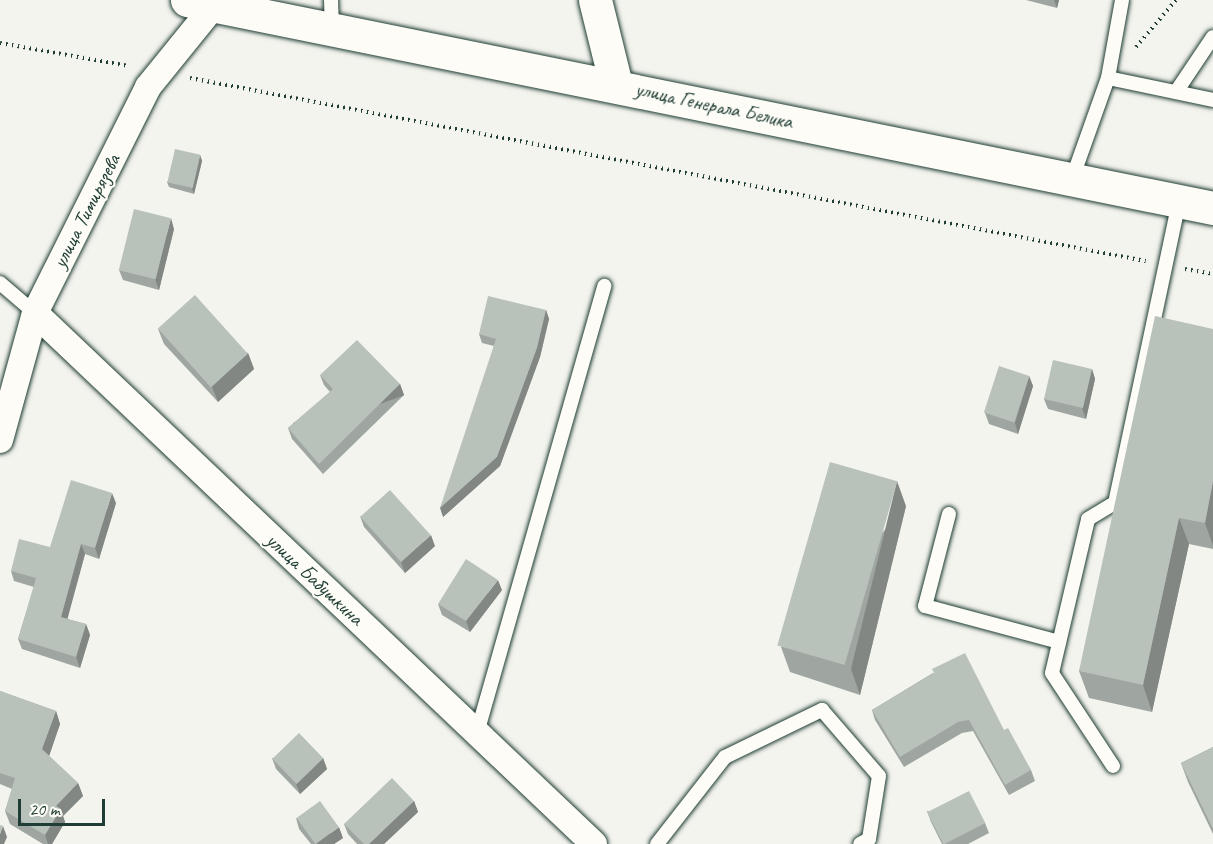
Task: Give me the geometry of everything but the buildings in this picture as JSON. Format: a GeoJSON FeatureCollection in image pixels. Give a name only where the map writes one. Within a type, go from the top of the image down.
{"type":"FeatureCollection","features":[{"type":"Feature","properties":{"kind":"main road","name":"улица Генерала Белика"},"geometry":{"type":"LineString","coordinates":[[205,1],[331,13],[616,85],[1213,208]]}},
{"type":"Feature","properties":{"kind":"main road"},"geometry":{"type":"LineString","coordinates":[[600,1],[616,85]]}},
{"type":"Feature","properties":{"kind":"street","name":"улица Тимирязева"},"geometry":{"type":"LineString","coordinates":[[0,440],[35,314],[148,87],[205,1]]}},
{"type":"Feature","properties":{"kind":"street","name":"улица Бабушкина"},"geometry":{"type":"LineString","coordinates":[[35,314],[594,844]]}},
{"type":"Feature","properties":{"kind":"lane"},"geometry":{"type":"LineString","coordinates":[[1072,179],[1108,78],[1122,0]]}},
{"type":"Feature","properties":{"kind":"lane"},"geometry":{"type":"LineString","coordinates":[[1176,92],[1213,37]]}},
{"type":"Feature","properties":{"kind":"lane"},"geometry":{"type":"LineString","coordinates":[[1108,78],[1213,100]]}},
{"type":"Feature","properties":{"kind":"lane"},"geometry":{"type":"LineString","coordinates":[[1113,766],[1052,673],[1088,519],[1115,503],[1179,201]]}},
{"type":"Feature","properties":{"kind":"lane"},"geometry":{"type":"LineString","coordinates":[[0,283],[35,314]]}},
{"type":"Feature","properties":{"kind":"lane"},"geometry":{"type":"LineString","coordinates":[[477,733],[604,286]]}},
{"type":"Feature","properties":{"kind":"lane"},"geometry":{"type":"LineString","coordinates":[[949,514],[925,606],[1059,642]]}},
{"type":"Feature","properties":{"kind":"lane"},"geometry":{"type":"LineString","coordinates":[[657,844],[725,757],[822,710],[879,776],[869,838],[860,844]]}},
{"type":"Feature","properties":{"kind":"path"},"geometry":{"type":"LineString","coordinates":[[1108,78],[1176,0]]}},
{"type":"Feature","properties":{"kind":"path"},"geometry":{"type":"LineString","coordinates":[[0,43],[1213,274]]}}]}
